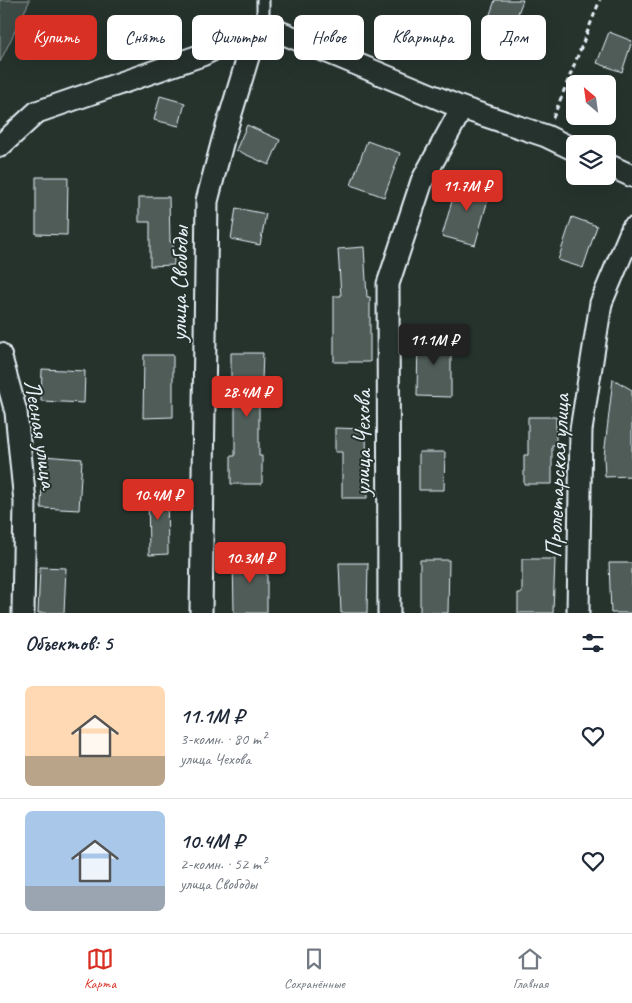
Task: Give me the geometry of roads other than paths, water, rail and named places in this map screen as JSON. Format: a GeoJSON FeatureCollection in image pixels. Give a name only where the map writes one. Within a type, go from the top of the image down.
{"type":"FeatureCollection","features":[{"type":"Feature","properties":{"kind":"street"},"geometry":{"type":"LineString","coordinates":[[284,34],[462,108],[546,136],[566,146]]}},
{"type":"Feature","properties":{"kind":"street"},"geometry":{"type":"LineString","coordinates":[[0,146],[38,112],[192,58]]}},
{"type":"Feature","properties":{"kind":"street","name":"улица Свободы"},"geometry":{"type":"LineString","coordinates":[[201,613],[207,201],[222,140],[247,60]]}},
{"type":"Feature","properties":{"kind":"street","name":"улица Чехова"},"geometry":{"type":"LineString","coordinates":[[388,613],[388,284],[422,181],[462,108]]}},
{"type":"Feature","properties":{"kind":"street"},"geometry":{"type":"LineString","coordinates":[[616,169],[632,176]]}},
{"type":"Feature","properties":{"kind":"street","name":"Пролетарская улица"},"geometry":{"type":"LineString","coordinates":[[578,613],[581,430],[602,303],[632,229]]}},
{"type":"Feature","properties":{"kind":"street","name":"Лесная улица"},"geometry":{"type":"LineString","coordinates":[[0,354],[16,412],[25,502],[23,613]]}},
{"type":"Feature","properties":{"kind":"lane"},"geometry":{"type":"LineString","coordinates":[[263,0],[263,15]]}}]}
